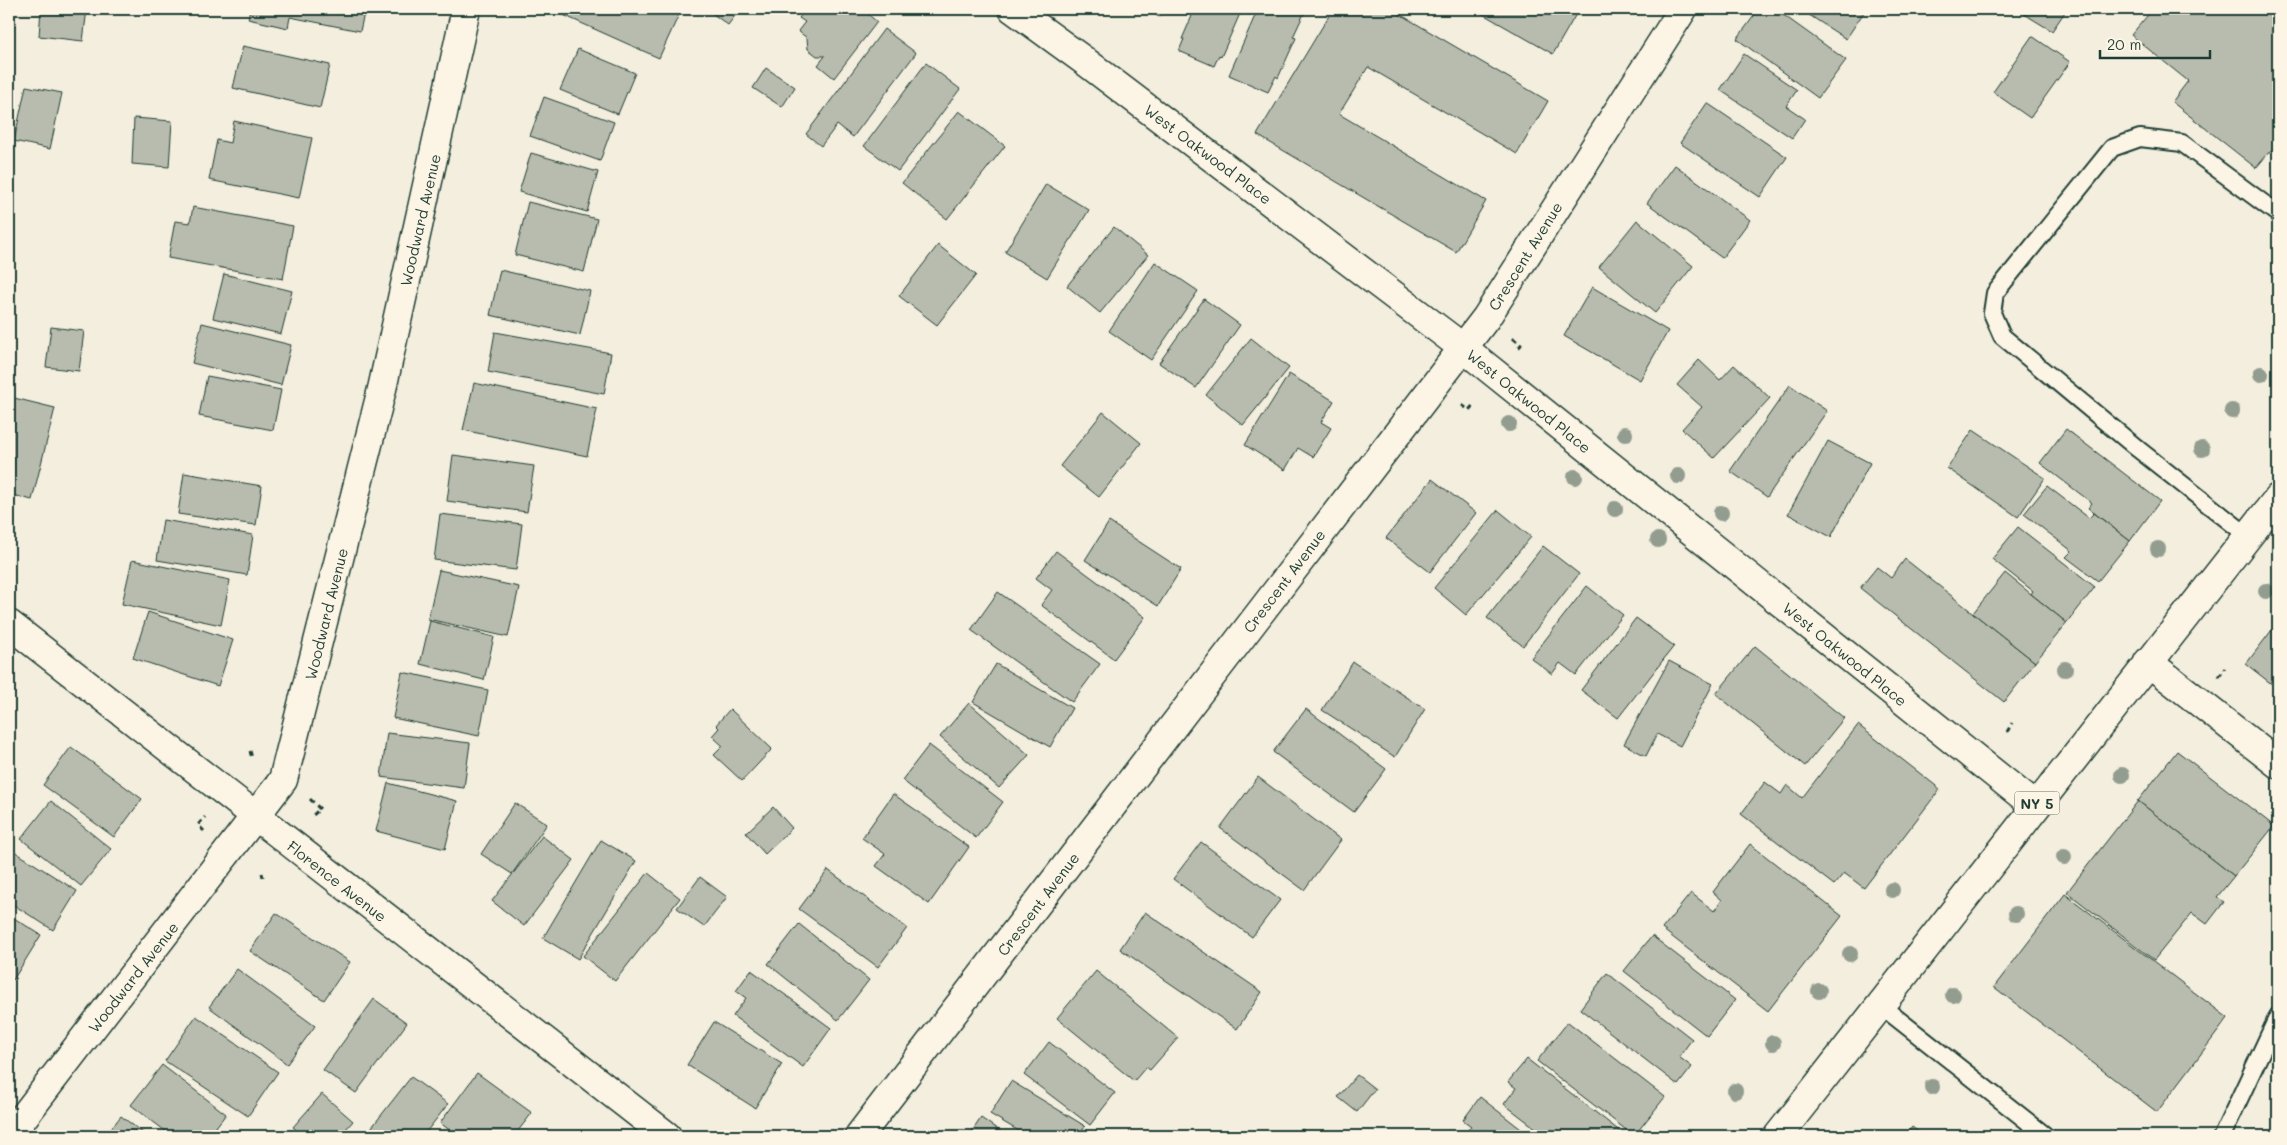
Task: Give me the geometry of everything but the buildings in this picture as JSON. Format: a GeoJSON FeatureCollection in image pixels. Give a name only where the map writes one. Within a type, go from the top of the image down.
{"type":"FeatureCollection","features":[{"type":"Feature","properties":{"kind":"street","name":"Woodward Avenue"},"geometry":{"type":"LineString","coordinates":[[9,1136],[257,817],[283,780],[382,389],[466,9]]}},
{"type":"Feature","properties":{"kind":"street","name":"Crescent Avenue"},"geometry":{"type":"LineString","coordinates":[[859,1136],[1486,318],[1683,9]]}},
{"type":"Feature","properties":{"kind":"street","name":"West Oakwood Place"},"geometry":{"type":"LineString","coordinates":[[1016,10],[1462,347],[2035,806]]}},
{"type":"Feature","properties":{"kind":"street","name":"NY 5"},"geometry":{"type":"LineString","coordinates":[[1778,1136],[2278,498]]}},
{"type":"Feature","properties":{"kind":"street","name":"Florence Avenue"},"geometry":{"type":"LineString","coordinates":[[9,624],[667,1136]]}},
{"type":"Feature","properties":{"kind":"street"},"geometry":{"type":"LineString","coordinates":[[2148,662],[2278,764]]}},
{"type":"Feature","properties":{"kind":"lane"},"geometry":{"type":"LineString","coordinates":[[2248,536],[2138,449],[2002,336],[1992,313],[1995,293],[2112,148],[2140,138],[2182,143],[2278,214]]}},
{"type":"Feature","properties":{"kind":"lane"},"geometry":{"type":"LineString","coordinates":[[1880,1005],[2046,1136]]}},
{"type":"Feature","properties":{"kind":"lane"},"geometry":{"type":"LineString","coordinates":[[2222,1136],[2278,1016]]}},
{"type":"Feature","properties":{"kind":"path"},"geometry":{"type":"LineString","coordinates":[[1513,338],[1521,345]]}},
{"type":"Feature","properties":{"kind":"path"},"geometry":{"type":"LineString","coordinates":[[1462,405],[1469,410],[1475,403]]}},
{"type":"Feature","properties":{"kind":"path"},"geometry":{"type":"LineString","coordinates":[[2007,732],[2012,723]]}},
{"type":"Feature","properties":{"kind":"path"},"geometry":{"type":"LineString","coordinates":[[250,751],[252,758]]}},
{"type":"Feature","properties":{"kind":"path"},"geometry":{"type":"LineString","coordinates":[[310,800],[320,809],[313,816]]}},
{"type":"Feature","properties":{"kind":"path"},"geometry":{"type":"LineString","coordinates":[[204,831],[198,825],[205,816]]}}]}
